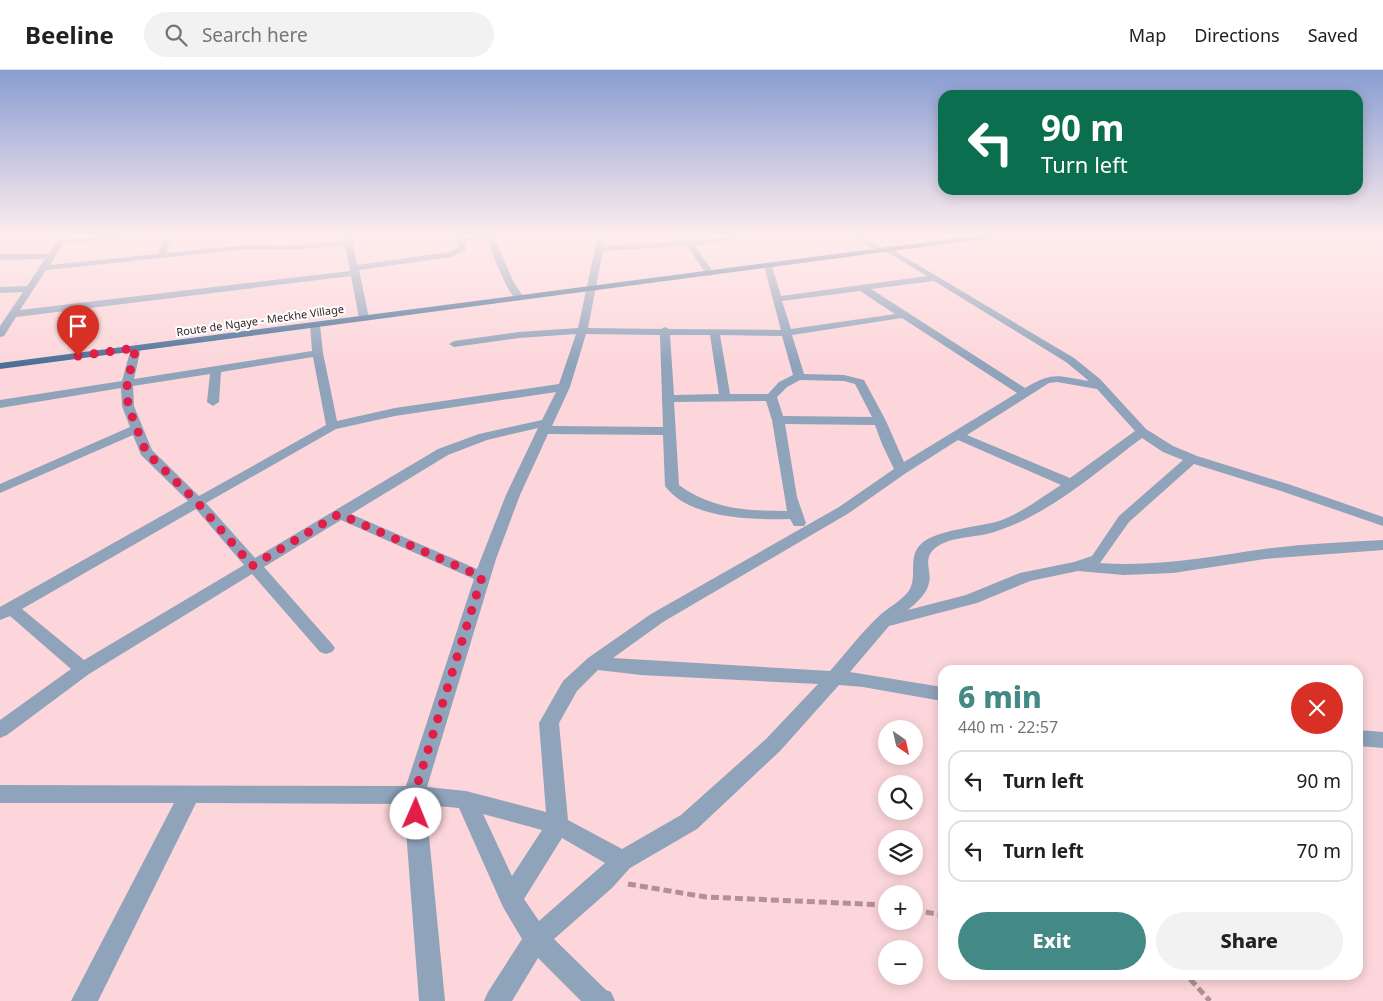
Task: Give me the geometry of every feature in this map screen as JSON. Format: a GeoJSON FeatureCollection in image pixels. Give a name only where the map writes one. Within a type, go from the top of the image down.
{"type":"FeatureCollection","features":[{"type":"Feature","properties":{"kind":"main road","name":"Route de Ngaye - Meckhe Village"},"geometry":{"type":"LineString","coordinates":[[0,366],[659,278]]}},
{"type":"Feature","properties":{"kind":"street"},"geometry":{"type":"LineString","coordinates":[[0,334],[36,278]]}},
{"type":"Feature","properties":{"kind":"street"},"geometry":{"type":"LineString","coordinates":[[13,314],[289,278]]}},
{"type":"Feature","properties":{"kind":"street"},"geometry":{"type":"LineString","coordinates":[[357,278],[364,318]]}},
{"type":"Feature","properties":{"kind":"street"},"geometry":{"type":"LineString","coordinates":[[508,278],[519,298]]}},
{"type":"Feature","properties":{"kind":"street"},"geometry":{"type":"LineString","coordinates":[[432,1001],[414,795],[482,577],[513,495],[564,387],[582,331],[594,278]]}},
{"type":"Feature","properties":{"kind":"street"},"geometry":{"type":"LineString","coordinates":[[771,278],[799,378]]}},
{"type":"Feature","properties":{"kind":"street"},"geometry":{"type":"LineString","coordinates":[[776,299],[931,278]]}},
{"type":"Feature","properties":{"kind":"street"},"geometry":{"type":"LineString","coordinates":[[936,278],[1070,360],[1100,386],[1142,432],[1160,445],[1192,459],[1286,488],[1383,522]]}},
{"type":"Feature","properties":{"kind":"street"},"geometry":{"type":"LineString","coordinates":[[861,287],[1024,392]]}},
{"type":"Feature","properties":{"kind":"street"},"geometry":{"type":"LineString","coordinates":[[0,290],[29,289]]}},
{"type":"Feature","properties":{"kind":"street"},"geometry":{"type":"LineString","coordinates":[[454,344],[519,335],[582,331],[785,332],[905,315]]}},
{"type":"Feature","properties":{"kind":"street"},"geometry":{"type":"LineString","coordinates":[[315,324],[318,353],[332,426]]}},
{"type":"Feature","properties":{"kind":"street"},"geometry":{"type":"LineString","coordinates":[[665,330],[672,486],[694,502],[726,512],[757,516],[795,515]]}},
{"type":"Feature","properties":{"kind":"street"},"geometry":{"type":"LineString","coordinates":[[714,331],[725,398]]}},
{"type":"Feature","properties":{"kind":"street"},"geometry":{"type":"LineString","coordinates":[[136,348],[127,383],[128,406],[146,452],[197,502],[326,648]]}},
{"type":"Feature","properties":{"kind":"street"},"geometry":{"type":"LineString","coordinates":[[0,404],[318,353]]}},
{"type":"Feature","properties":{"kind":"street"},"geometry":{"type":"LineString","coordinates":[[213,402],[216,369]]}},
{"type":"Feature","properties":{"kind":"street"},"geometry":{"type":"LineString","coordinates":[[668,398],[771,397],[787,381],[799,378],[844,378],[860,382],[880,421],[888,444],[901,470]]}},
{"type":"Feature","properties":{"kind":"street"},"geometry":{"type":"LineString","coordinates":[[510,899],[558,824],[549,723],[570,686],[594,663],[657,618],[804,531],[844,510],[901,470],[1024,392],[1046,380],[1057,379],[1100,386]]}},
{"type":"Feature","properties":{"kind":"street"},"geometry":{"type":"LineString","coordinates":[[84,669],[5,611],[332,426],[395,412],[564,387]]}},
{"type":"Feature","properties":{"kind":"street"},"geometry":{"type":"LineString","coordinates":[[771,397],[778,420],[795,515],[804,531]]}},
{"type":"Feature","properties":{"kind":"street"},"geometry":{"type":"LineString","coordinates":[[778,420],[880,421]]}},
{"type":"Feature","properties":{"kind":"street"},"geometry":{"type":"LineString","coordinates":[[0,730],[84,669],[443,452],[466,442],[546,426],[669,431]]}},
{"type":"Feature","properties":{"kind":"street"},"geometry":{"type":"LineString","coordinates":[[0,489],[137,429]]}},
{"type":"Feature","properties":{"kind":"street"},"geometry":{"type":"LineString","coordinates":[[497,1001],[536,939],[604,880],[622,861],[689,822],[773,745],[884,622],[913,597],[921,583],[920,560],[927,547],[942,538],[985,530],[1026,514],[1142,432]]}},
{"type":"Feature","properties":{"kind":"street"},"geometry":{"type":"LineString","coordinates":[[957,435],[1071,484]]}},
{"type":"Feature","properties":{"kind":"street"},"geometry":{"type":"LineString","coordinates":[[884,622],[972,598],[1026,577],[1078,566],[1097,558],[1124,518],[1192,459]]}},
{"type":"Feature","properties":{"kind":"street"},"geometry":{"type":"LineString","coordinates":[[339,514],[482,577]]}},
{"type":"Feature","properties":{"kind":"street"},"geometry":{"type":"LineString","coordinates":[[1078,566],[1124,570],[1173,568],[1265,554],[1383,545]]}},
{"type":"Feature","properties":{"kind":"street"},"geometry":{"type":"LineString","coordinates":[[594,663],[641,668],[863,680],[938,693]]}},
{"type":"Feature","properties":{"kind":"street"},"geometry":{"type":"LineString","coordinates":[[1363,738],[1383,740]]}},
{"type":"Feature","properties":{"kind":"street"},"geometry":{"type":"LineString","coordinates":[[0,794],[414,795],[466,800],[558,824],[622,861]]}},
{"type":"Feature","properties":{"kind":"street"},"geometry":{"type":"LineString","coordinates":[[84,1001],[190,794]]}},
{"type":"Feature","properties":{"kind":"street"},"geometry":{"type":"LineString","coordinates":[[466,800],[510,899],[536,939],[597,999],[602,1001]]}},
{"type":"Feature","properties":{"kind":"path"},"geometry":{"type":"LineString","coordinates":[[604,880],[706,897],[878,905]]}},
{"type":"Feature","properties":{"kind":"path"},"geometry":{"type":"LineString","coordinates":[[923,912],[938,914]]}},
{"type":"Feature","properties":{"kind":"path"},"geometry":{"type":"LineString","coordinates":[[1191,980],[1210,1001]]}},
{"type":"Feature","properties":{"kind":"route"},"geometry":{"type":"LineString","coordinates":[[78,356],[136,348],[127,383],[128,406],[146,452],[197,502],[252,566],[339,514],[482,577],[414,795],[416,814]]}}]}
